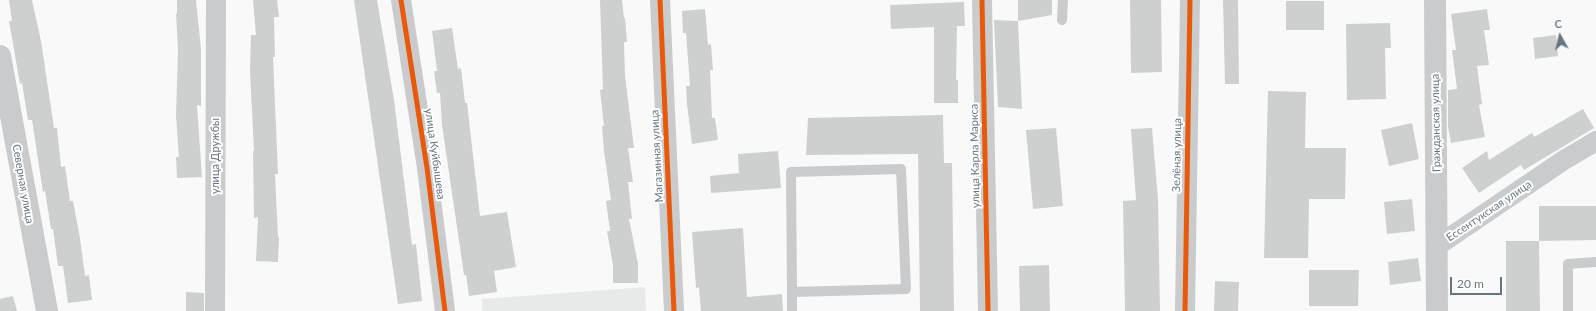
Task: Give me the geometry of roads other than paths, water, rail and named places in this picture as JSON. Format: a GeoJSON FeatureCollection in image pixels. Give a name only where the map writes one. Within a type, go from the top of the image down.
{"type":"FeatureCollection","features":[{"type":"Feature","properties":{"kind":"street","name":"улица Дружбы"},"geometry":{"type":"LineString","coordinates":[[215,311],[216,0]]}},
{"type":"Feature","properties":{"kind":"street","name":"улица Куйбышева"},"geometry":{"type":"LineString","coordinates":[[401,0],[427,168],[445,311]]}},
{"type":"Feature","properties":{"kind":"street","name":"Магазинная улица"},"geometry":{"type":"LineString","coordinates":[[660,0],[674,311]]}},
{"type":"Feature","properties":{"kind":"street","name":"улица Карла Маркса"},"geometry":{"type":"LineString","coordinates":[[982,0],[988,311]]}},
{"type":"Feature","properties":{"kind":"street","name":"Зелёная улица"},"geometry":{"type":"LineString","coordinates":[[1185,311],[1190,0]]}},
{"type":"Feature","properties":{"kind":"street","name":"Гражданская улица"},"geometry":{"type":"LineString","coordinates":[[1435,0],[1437,246]]}},
{"type":"Feature","properties":{"kind":"street","name":"Северная улица"},"geometry":{"type":"LineString","coordinates":[[0,56],[47,311]]}},
{"type":"Feature","properties":{"kind":"street","name":"Ессентукская улица"},"geometry":{"type":"LineString","coordinates":[[1438,311],[1437,246],[1564,160],[1596,141]]}},
{"type":"Feature","properties":{"kind":"lane"},"geometry":{"type":"LineString","coordinates":[[1062,20],[1063,0]]}},
{"type":"Feature","properties":{"kind":"lane"},"geometry":{"type":"LineString","coordinates":[[792,292],[906,289],[902,169],[791,172],[792,311]]}},
{"type":"Feature","properties":{"kind":"lane"},"geometry":{"type":"LineString","coordinates":[[1568,311],[1568,264],[1596,262]]}}]}
